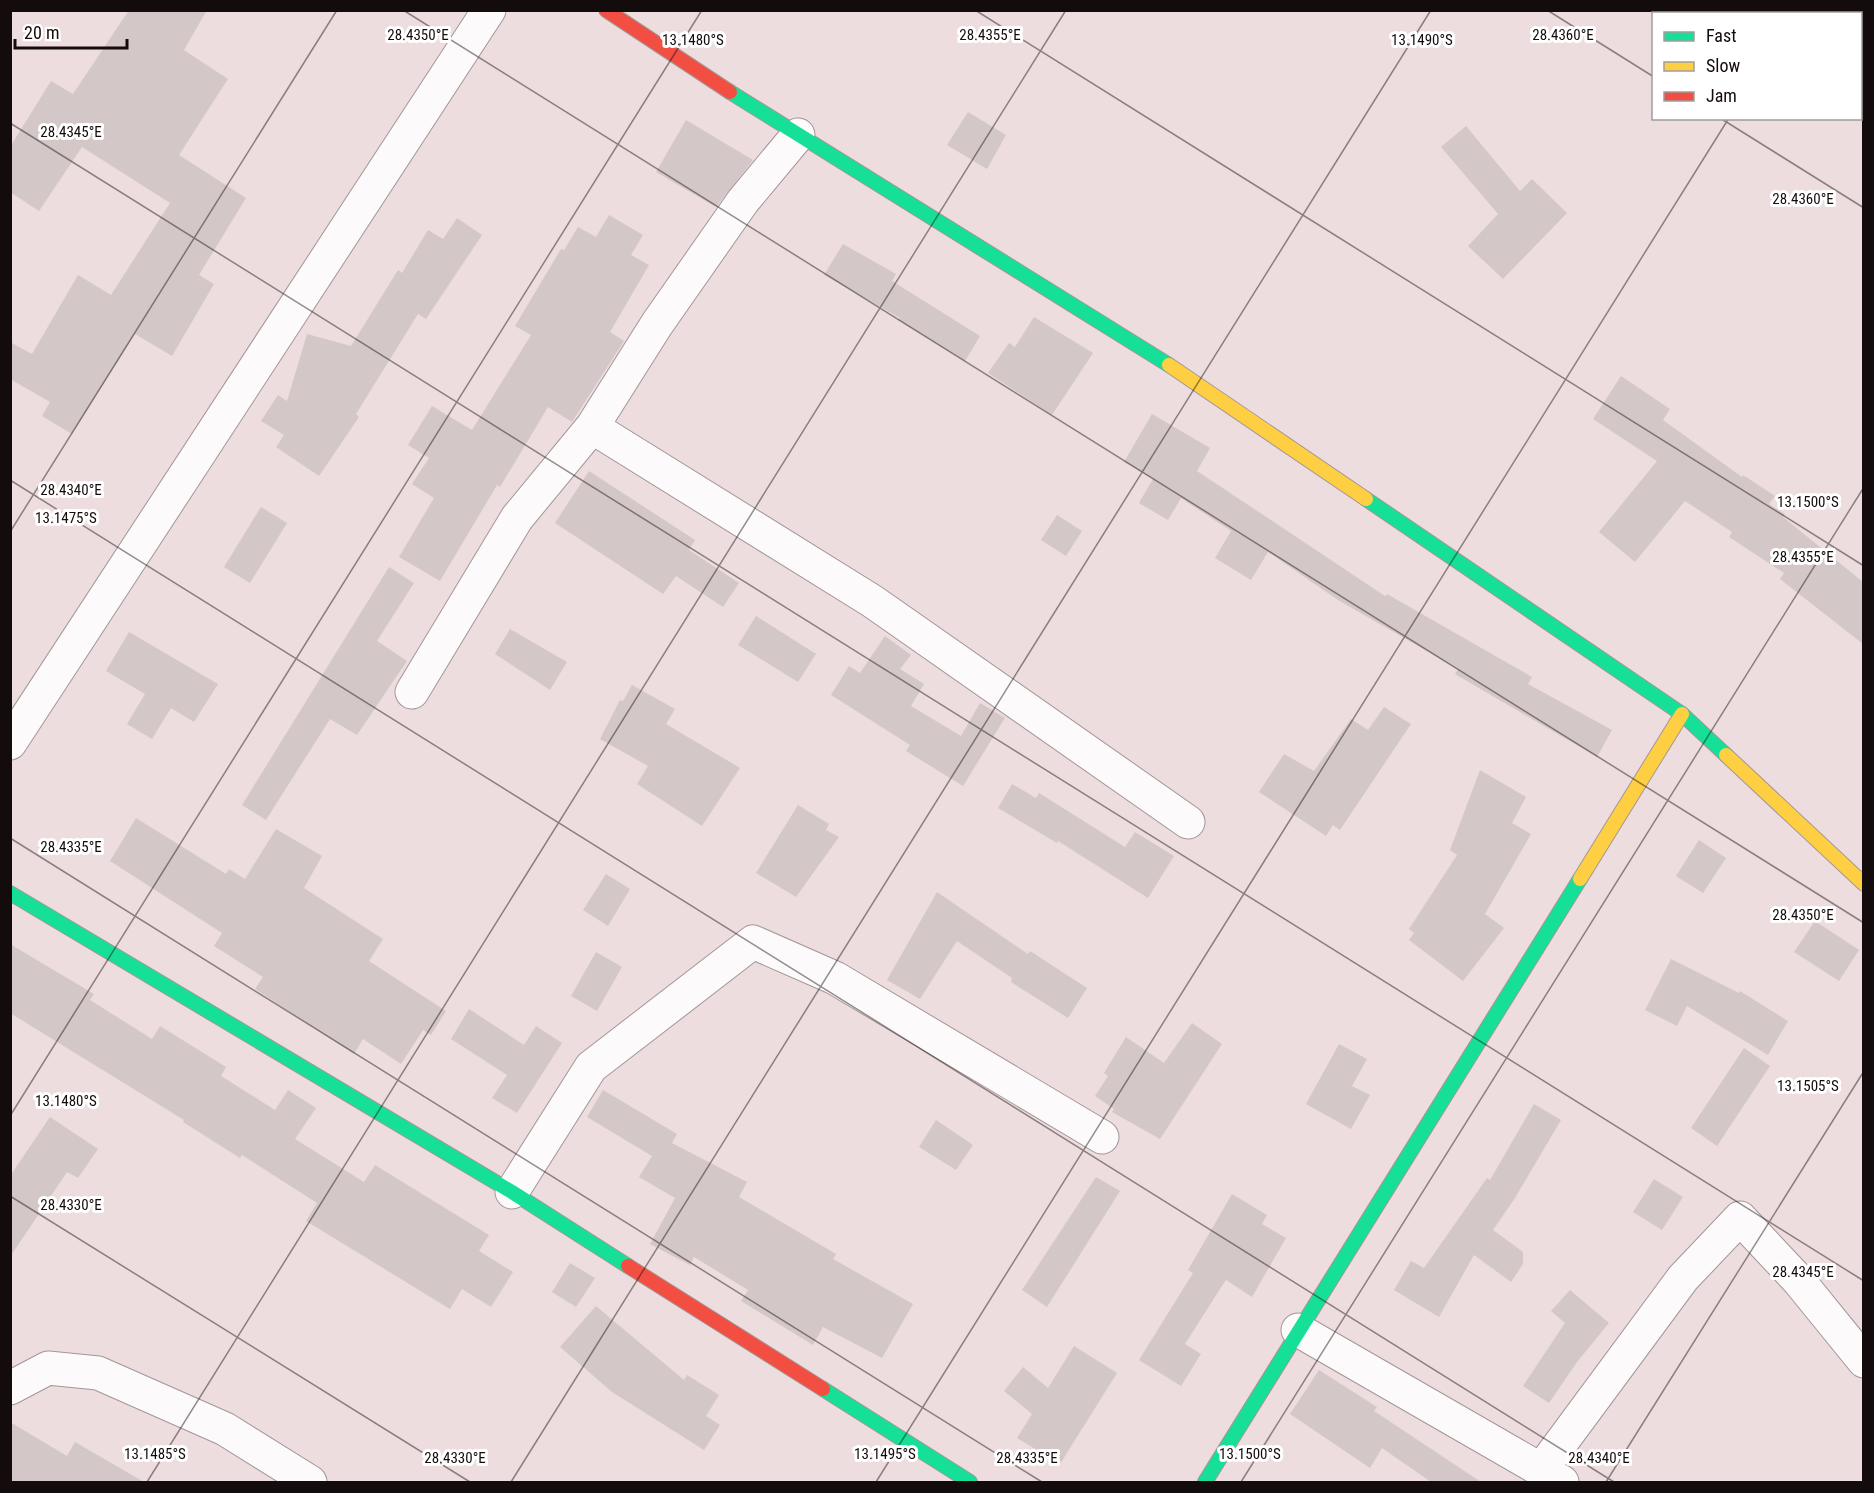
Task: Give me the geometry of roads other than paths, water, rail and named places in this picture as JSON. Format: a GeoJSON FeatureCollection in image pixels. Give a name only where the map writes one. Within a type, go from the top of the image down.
{"type":"FeatureCollection","features":[{"type":"Feature","properties":{"kind":"street"},"geometry":{"type":"LineString","coordinates":[[10,743],[489,10]]}},
{"type":"Feature","properties":{"kind":"street"},"geometry":{"type":"LineString","coordinates":[[606,10],[689,67],[1178,371],[1682,714],[1863,884]]}},
{"type":"Feature","properties":{"kind":"street"},"geometry":{"type":"LineString","coordinates":[[412,692],[517,518],[592,427],[657,324],[743,201],[798,135]]}},
{"type":"Feature","properties":{"kind":"street"},"geometry":{"type":"LineString","coordinates":[[592,427],[872,602],[1188,822]]}},
{"type":"Feature","properties":{"kind":"street"},"geometry":{"type":"LineString","coordinates":[[1205,1482],[1682,714]]}},
{"type":"Feature","properties":{"kind":"street"},"geometry":{"type":"LineString","coordinates":[[10,892],[512,1192],[970,1482]]}},
{"type":"Feature","properties":{"kind":"street"},"geometry":{"type":"LineString","coordinates":[[512,1192],[591,1067],[753,942],[835,978],[1102,1137]]}},
{"type":"Feature","properties":{"kind":"street"},"geometry":{"type":"LineString","coordinates":[[1298,1330],[1551,1476],[1683,1278],[1740,1218],[1799,1281],[1863,1361]]}},
{"type":"Feature","properties":{"kind":"street"},"geometry":{"type":"LineString","coordinates":[[10,1388],[48,1368],[98,1373],[225,1429],[310,1482]]}}]}
